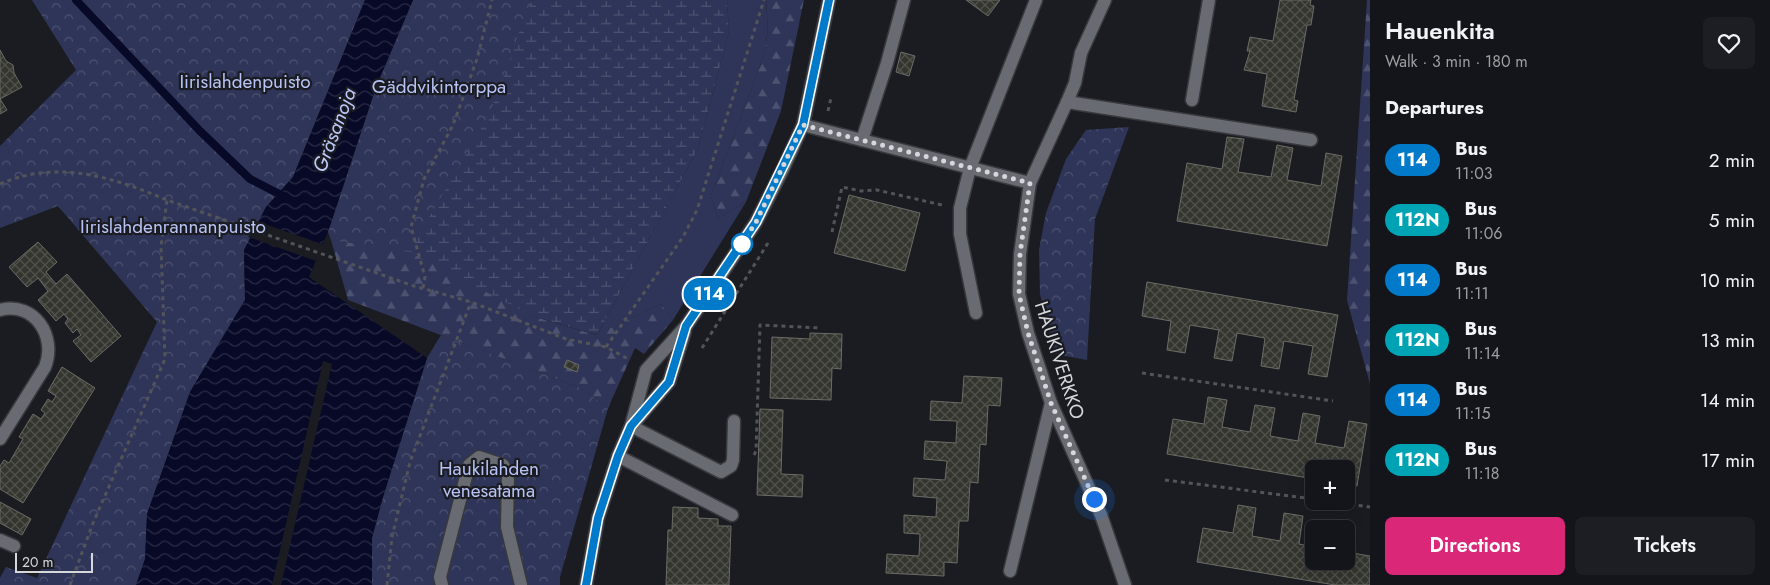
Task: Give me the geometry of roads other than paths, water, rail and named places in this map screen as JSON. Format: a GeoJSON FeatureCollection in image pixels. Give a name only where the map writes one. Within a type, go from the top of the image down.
{"type":"FeatureCollection","features":[{"type":"Feature","properties":{"kind":"street"},"geometry":{"type":"LineString","coordinates":[[586,585],[598,518],[618,456],[631,426],[646,370],[686,326],[756,222],[803,125],[829,0]]}},
{"type":"Feature","properties":{"kind":"street"},"geometry":{"type":"LineString","coordinates":[[862,140],[887,64],[904,0]]}},
{"type":"Feature","properties":{"kind":"street"},"geometry":{"type":"LineString","coordinates":[[976,313],[960,234],[960,208],[970,168],[1036,0]]}},
{"type":"Feature","properties":{"kind":"street","name":"HAUKIVERKKO"},"geometry":{"type":"LineString","coordinates":[[1105,0],[1081,53],[1075,83],[1030,183],[1020,254],[1019,294],[1028,333],[1051,403],[1101,515],[1125,585]]}},
{"type":"Feature","properties":{"kind":"street"},"geometry":{"type":"LineString","coordinates":[[1192,100],[1209,0]]}},
{"type":"Feature","properties":{"kind":"street"},"geometry":{"type":"LineString","coordinates":[[1067,102],[1312,140]]}},
{"type":"Feature","properties":{"kind":"street"},"geometry":{"type":"LineString","coordinates":[[803,125],[1030,183]]}},
{"type":"Feature","properties":{"kind":"street"},"geometry":{"type":"LineString","coordinates":[[0,310],[23,309],[36,318],[47,332],[50,355],[45,367],[0,439]]}},
{"type":"Feature","properties":{"kind":"street"},"geometry":{"type":"LineString","coordinates":[[631,426],[669,382],[686,326]]}},
{"type":"Feature","properties":{"kind":"street"},"geometry":{"type":"LineString","coordinates":[[1010,572],[1051,403]]}},
{"type":"Feature","properties":{"kind":"street"},"geometry":{"type":"LineString","coordinates":[[631,426],[717,472],[726,470],[733,460],[734,421]]}},
{"type":"Feature","properties":{"kind":"street"},"geometry":{"type":"LineString","coordinates":[[618,456],[732,515]]}},
{"type":"Feature","properties":{"kind":"street"},"geometry":{"type":"LineString","coordinates":[[442,585],[440,577],[469,465],[478,457],[502,465],[508,474],[507,527],[521,585]]}},
{"type":"Feature","properties":{"kind":"street"},"geometry":{"type":"LineString","coordinates":[[0,540],[14,546]]}},
{"type":"Feature","properties":{"kind":"water","name":"Gräsanoja"},"geometry":{"type":"Polygon","coordinates":[[[365,0],[413,0],[376,87],[328,232],[309,277],[427,358],[372,538],[372,585],[136,585],[145,559],[147,514],[190,392],[245,300],[244,250],[266,207],[293,177],[365,0]]]}},
{"type":"Feature","properties":{"kind":"waterway"},"geometry":{"type":"LineString","coordinates":[[76,0],[200,131],[250,179],[287,198]]}},
{"type":"Feature","properties":{"kind":"park label","name":"Iirislahdenpuisto"},"geometry":{"type":"Point","coordinates":[245,81]}},
{"type":"Feature","properties":{"kind":"park label","name":"Gäddvikintorppa"},"geometry":{"type":"Point","coordinates":[439,86]}},
{"type":"Feature","properties":{"kind":"park label","name":"Iirislahdenrannanpuisto"},"geometry":{"type":"Point","coordinates":[173,226]}},
{"type":"Feature","properties":{"kind":"park label","name":"Haukilahden venesatama"},"geometry":{"type":"Point","coordinates":[489,479]}}]}
